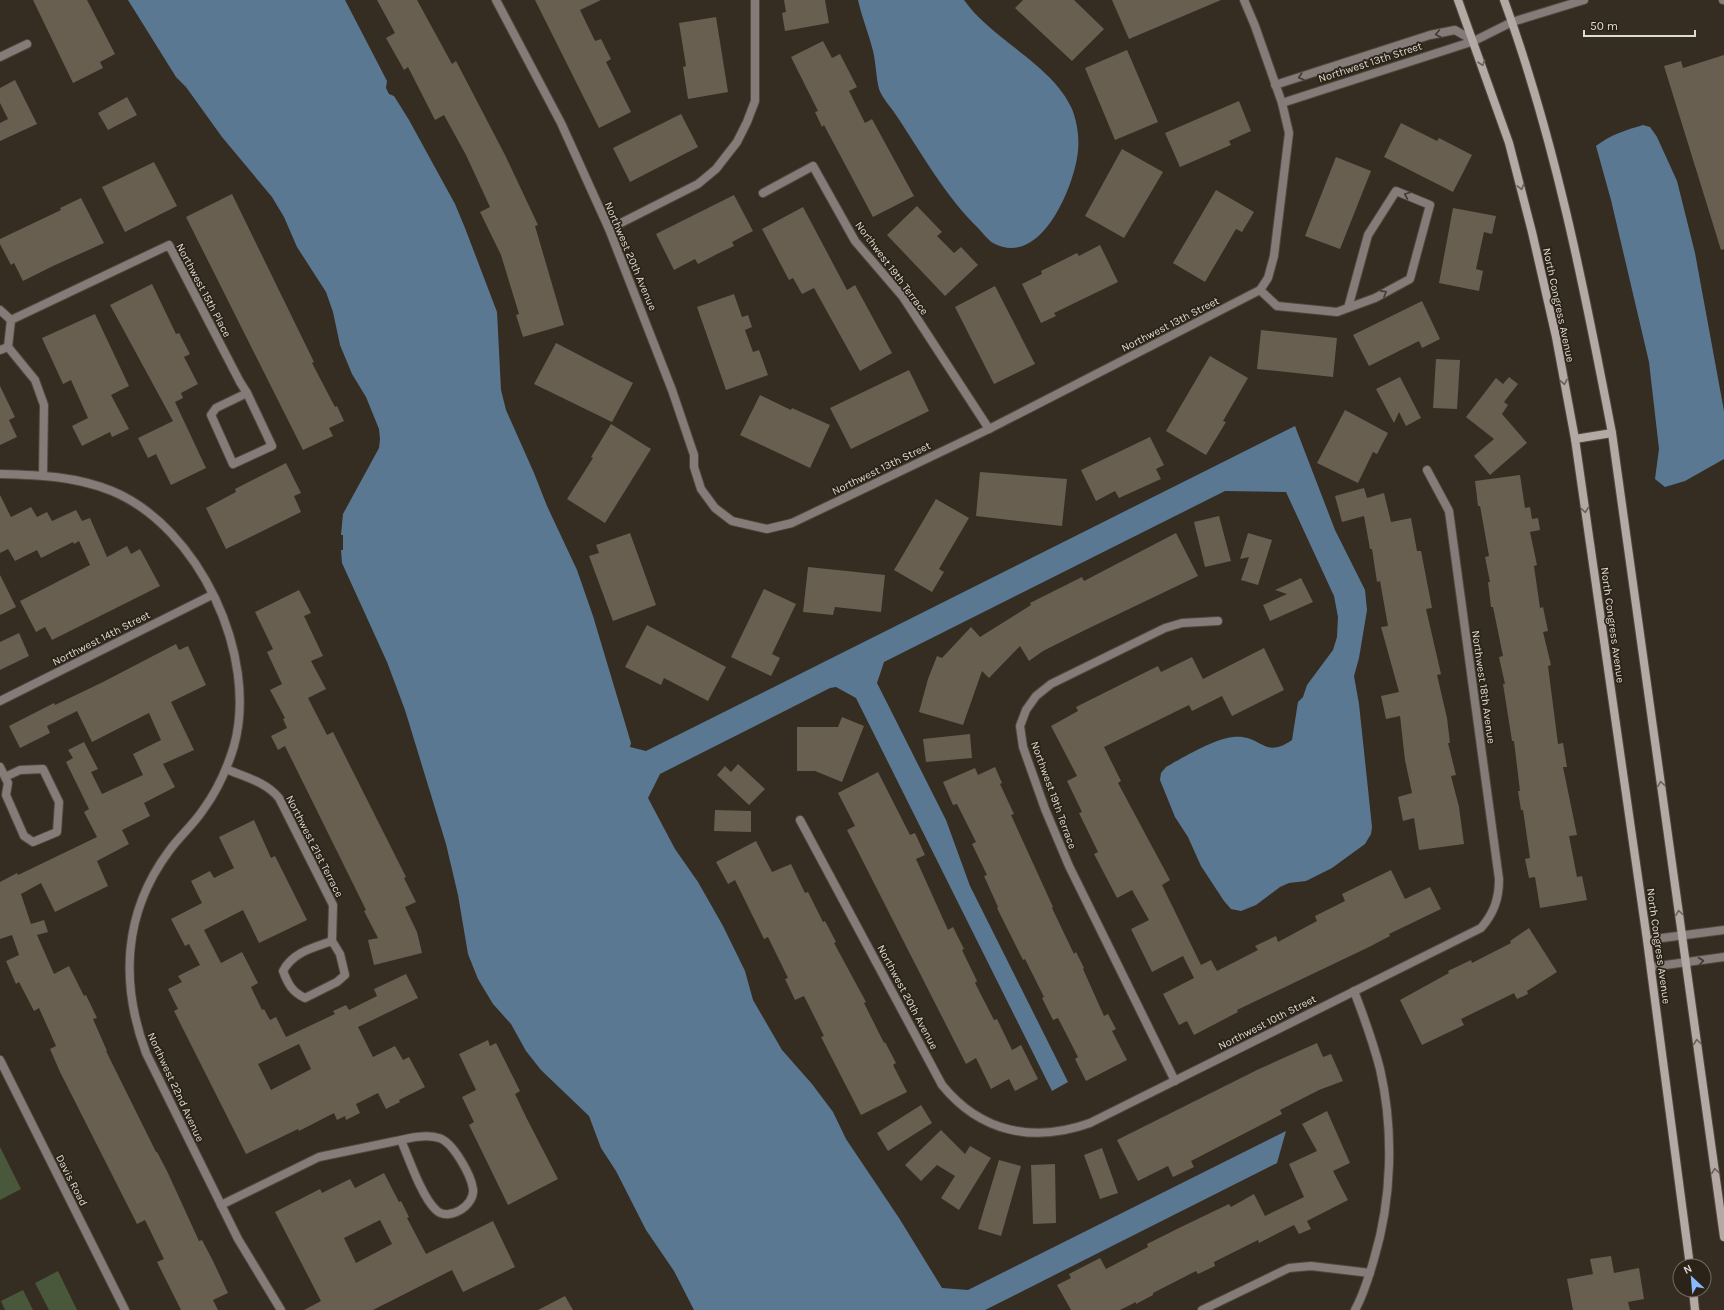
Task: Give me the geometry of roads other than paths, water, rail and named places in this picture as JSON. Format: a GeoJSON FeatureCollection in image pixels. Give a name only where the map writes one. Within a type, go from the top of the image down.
{"type":"FeatureCollection","features":[{"type":"Feature","properties":{"kind":"main road","name":"North Congress Avenue"},"geometry":{"type":"LineString","coordinates":[[1458,0],[1474,41],[1509,143],[1532,232],[1556,337],[1575,439],[1651,967],[1689,1258]]}},
{"type":"Feature","properties":{"kind":"main road"},"geometry":{"type":"LineString","coordinates":[[1504,0],[1546,132],[1569,222],[1589,312],[1612,433],[1724,1237]]}},
{"type":"Feature","properties":{"kind":"main road"},"geometry":{"type":"LineString","coordinates":[[1575,439],[1612,433]]}},
{"type":"Feature","properties":{"kind":"main road"},"geometry":{"type":"LineString","coordinates":[[1694,1298],[1695,1310]]}},
{"type":"Feature","properties":{"kind":"street","name":"Northwest 20th Avenue"},"geometry":{"type":"LineString","coordinates":[[496,0],[561,123],[609,229],[672,390],[694,455],[694,467],[701,489],[715,508],[732,521]]}},
{"type":"Feature","properties":{"kind":"street"},"geometry":{"type":"LineString","coordinates":[[609,229],[698,184],[716,169],[737,142],[755,101],[754,0]]}},
{"type":"Feature","properties":{"kind":"street"},"geometry":{"type":"LineString","coordinates":[[1244,0],[1282,103],[1289,133],[1274,256],[1268,278],[1260,290],[1277,306],[1337,312],[1348,308],[1375,298],[1410,279],[1430,205],[1396,191],[1368,236],[1348,308]]}},
{"type":"Feature","properties":{"kind":"street","name":"Northwest 13th Street"},"geometry":{"type":"LineString","coordinates":[[1282,103],[1474,41],[1512,22],[1584,0]]}},
{"type":"Feature","properties":{"kind":"street","name":"Northwest 13th Street"},"geometry":{"type":"LineString","coordinates":[[1275,85],[1430,35],[1455,30],[1474,41]]}},
{"type":"Feature","properties":{"kind":"street"},"geometry":{"type":"LineString","coordinates":[[0,57],[27,44]]}},
{"type":"Feature","properties":{"kind":"street","name":"Northwest 19th Terrace"},"geometry":{"type":"LineString","coordinates":[[763,193],[813,166],[855,241],[903,297],[989,429]]}},
{"type":"Feature","properties":{"kind":"street","name":"Northwest 15th Place"},"geometry":{"type":"LineString","coordinates":[[11,320],[169,245],[247,393],[272,446],[233,464],[211,415],[216,408],[247,393]]}},
{"type":"Feature","properties":{"kind":"street","name":"Northwest 13th Street"},"geometry":{"type":"LineString","coordinates":[[732,521],[767,529],[792,523],[989,429],[1260,290]]}},
{"type":"Feature","properties":{"kind":"street"},"geometry":{"type":"LineString","coordinates":[[0,310],[11,320],[8,347],[35,380],[44,405],[43,476]]}},
{"type":"Feature","properties":{"kind":"street"},"geometry":{"type":"LineString","coordinates":[[0,350],[8,347]]}},
{"type":"Feature","properties":{"kind":"street","name":"Northwest 18th Avenue"},"geometry":{"type":"LineString","coordinates":[[1427,470],[1449,511],[1499,879],[1497,900],[1493,910]]}},
{"type":"Feature","properties":{"kind":"street","name":"Northwest 22nd Avenue"},"geometry":{"type":"LineString","coordinates":[[0,474],[65,477],[90,483],[113,492],[136,504],[175,536],[197,567],[223,618],[232,642],[238,667],[240,693],[239,719],[226,769],[216,789],[202,811],[168,851],[154,874],[143,898],[132,936],[129,976],[132,1009],[146,1053],[238,1239],[281,1310]]}},
{"type":"Feature","properties":{"kind":"street","name":"Northwest 14th Street"},"geometry":{"type":"LineString","coordinates":[[0,701],[212,595]]}},
{"type":"Feature","properties":{"kind":"street","name":"Northwest 19th Terrace"},"geometry":{"type":"LineString","coordinates":[[1175,1081],[1069,866],[1045,809],[1023,747],[1020,726],[1026,710],[1036,696],[1051,684],[1165,628],[1182,623],[1218,621]]}},
{"type":"Feature","properties":{"kind":"street"},"geometry":{"type":"LineString","coordinates":[[0,767],[5,777],[8,783],[6,795],[24,836],[33,842],[57,832],[59,802],[43,769],[20,770],[5,777]]}},
{"type":"Feature","properties":{"kind":"street","name":"Northwest 21st Terrace"},"geometry":{"type":"LineString","coordinates":[[226,769],[263,784],[272,790],[279,798],[333,905],[332,941],[340,954],[344,974],[337,982],[304,998],[296,994],[288,986],[283,971],[288,962],[299,953],[332,941]]}},
{"type":"Feature","properties":{"kind":"street","name":"Northwest 20th Avenue"},"geometry":{"type":"LineString","coordinates":[[800,820],[942,1086],[964,1108],[981,1119],[1000,1127],[1020,1132],[1040,1134]]}},
{"type":"Feature","properties":{"kind":"street","name":"Northwest 10th Street"},"geometry":{"type":"LineString","coordinates":[[1040,1134],[1071,1130],[1090,1123],[1175,1081],[1481,928],[1493,910]]}},
{"type":"Feature","properties":{"kind":"street"},"geometry":{"type":"LineString","coordinates":[[1647,940],[1724,930]]}},
{"type":"Feature","properties":{"kind":"street"},"geometry":{"type":"LineString","coordinates":[[1651,967],[1724,958]]}},
{"type":"Feature","properties":{"kind":"street"},"geometry":{"type":"LineString","coordinates":[[1354,991],[1369,1030],[1380,1070],[1386,1111],[1389,1152],[1383,1221],[1370,1273],[1355,1310]]}},
{"type":"Feature","properties":{"kind":"street","name":"Davis Road"},"geometry":{"type":"LineString","coordinates":[[0,1060],[125,1310]]}},
{"type":"Feature","properties":{"kind":"street"},"geometry":{"type":"LineString","coordinates":[[221,1205],[319,1157],[401,1140],[427,1136],[439,1138],[449,1143],[458,1156],[473,1190],[472,1197],[465,1206],[455,1214],[446,1215],[437,1212],[428,1202],[401,1140]]}},
{"type":"Feature","properties":{"kind":"street"},"geometry":{"type":"LineString","coordinates":[[1202,1310],[1289,1268],[1311,1266],[1370,1273]]}},
{"type":"Feature","properties":{"kind":"water"},"geometry":{"type":"Polygon","coordinates":[[[128,0],[345,0],[387,81],[386,88],[389,94],[394,96],[409,120],[455,204],[465,228],[497,312],[501,390],[506,410],[547,506],[577,570],[593,616],[631,743],[630,747],[646,751],[1295,426],[1335,530],[1365,590],[1367,610],[1359,658],[1354,676],[1359,704],[1372,827],[1371,834],[1365,844],[1332,868],[1306,881],[1289,883],[1280,887],[1256,905],[1241,911],[1231,909],[1201,866],[1188,837],[1175,817],[1160,780],[1161,773],[1166,767],[1198,749],[1225,738],[1243,737],[1262,745],[1275,748],[1292,740],[1298,702],[1303,697],[1307,685],[1333,650],[1337,637],[1338,617],[1334,596],[1286,492],[1225,491],[884,662],[877,683],[946,820],[970,886],[1068,1082],[1052,1091],[856,698],[836,687],[830,688],[660,774],[648,798],[675,849],[698,882],[723,926],[745,971],[753,1000],[782,1050],[812,1084],[833,1112],[846,1139],[899,1218],[942,1288],[968,1290],[1286,1131],[1277,1163],[985,1310],[694,1310],[674,1271],[646,1230],[616,1171],[601,1148],[589,1116],[541,1070],[526,1051],[511,1024],[493,1004],[478,979],[468,954],[458,895],[446,844],[405,710],[387,662],[342,563],[341,550],[343,550],[343,535],[341,535],[343,514],[379,448],[379,429],[366,397],[352,374],[340,345],[333,312],[326,292],[297,247],[284,217],[272,197],[222,137],[186,87],[176,77],[128,0]]]}},
{"type":"Feature","properties":{"kind":"water"},"geometry":{"type":"Polygon","coordinates":[[[858,0],[964,0],[990,27],[1037,65],[1063,93],[1072,109],[1076,121],[1078,133],[1077,158],[1074,173],[1060,207],[1050,223],[1038,236],[1025,245],[1010,248],[993,243],[967,217],[945,189],[880,92],[870,38],[858,0]]]}},
{"type":"Feature","properties":{"kind":"water"},"geometry":{"type":"Polygon","coordinates":[[[1643,125],[1650,127],[1657,137],[1677,181],[1695,253],[1724,411],[1724,459],[1685,481],[1665,487],[1655,479],[1659,449],[1649,362],[1611,200],[1596,146],[1624,131],[1643,125]]]}}]}
